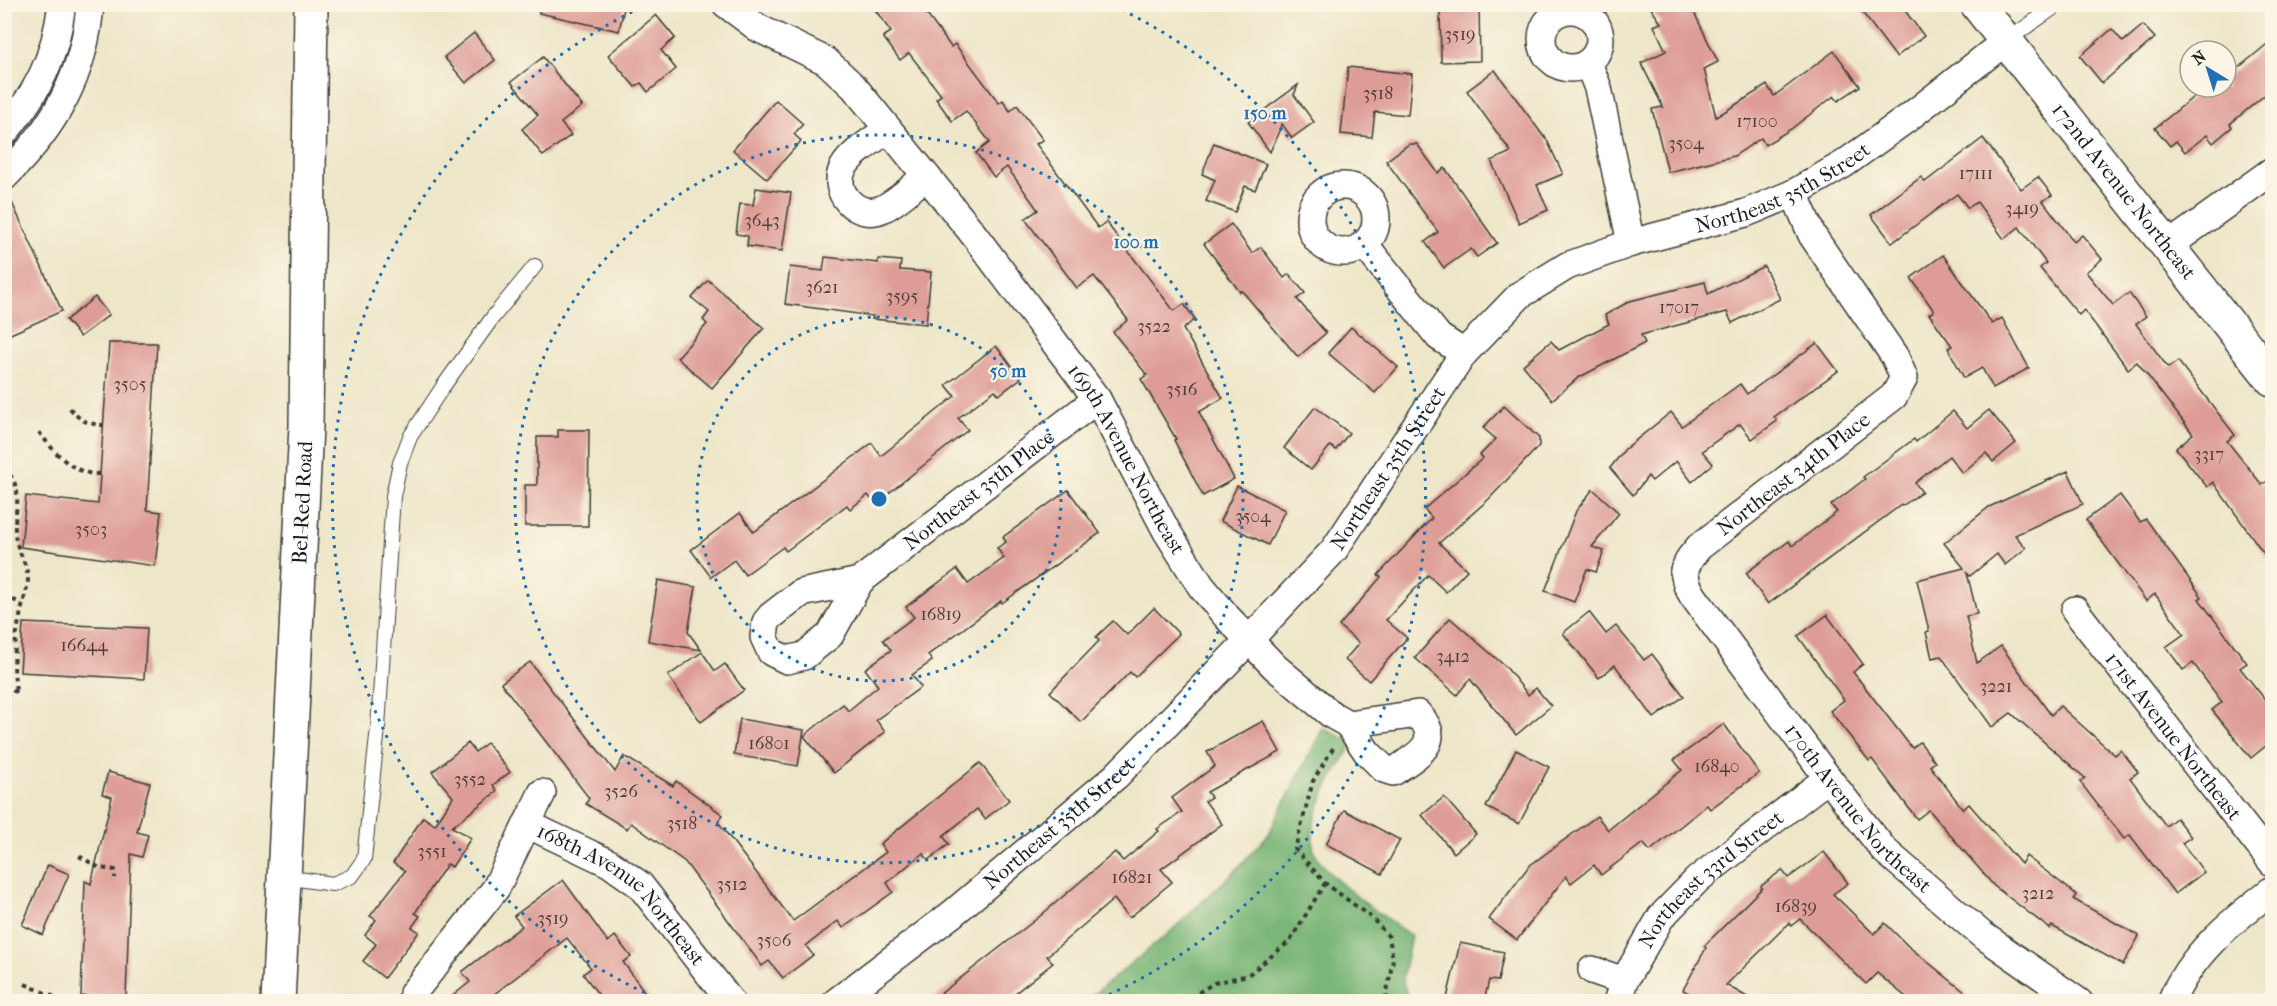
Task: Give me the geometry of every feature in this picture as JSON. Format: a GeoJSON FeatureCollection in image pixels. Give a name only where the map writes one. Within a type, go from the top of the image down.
{"type":"FeatureCollection","features":[{"type":"Feature","properties":{"kind":"main road","name":"Bel-Red Road"},"geometry":{"type":"LineString","coordinates":[[278,1002],[306,426],[311,4]]}},
{"type":"Feature","properties":{"kind":"main road","name":"172nd Avenue Northeast"},"geometry":{"type":"LineString","coordinates":[[1977,4],[2272,379]]}},
{"type":"Feature","properties":{"kind":"street"},"geometry":{"type":"LineString","coordinates":[[4,133],[45,74],[58,34],[62,4]]}},
{"type":"Feature","properties":{"kind":"street"},"geometry":{"type":"LineString","coordinates":[[4,177],[29,153],[59,111],[79,69],[88,28],[90,4]]}},
{"type":"Feature","properties":{"kind":"street","name":"169th Avenue Northeast"},"geometry":{"type":"LineString","coordinates":[[726,4],[758,28],[826,61],[854,87],[926,176],[1097,399],[1166,530],[1201,586],[1275,667],[1332,715],[1348,724]]}},
{"type":"Feature","properties":{"kind":"street","name":"Northeast 35th Street"},"geometry":{"type":"LineString","coordinates":[[836,1002],[952,914],[1116,776],[1249,640],[1334,550],[1464,353],[1520,295],[1567,266],[1631,243],[1746,213],[1794,193],[1862,150],[2006,41]]}},
{"type":"Feature","properties":{"kind":"street"},"geometry":{"type":"LineString","coordinates":[[1588,63],[1598,88],[1631,243]]}},
{"type":"Feature","properties":{"kind":"street"},"geometry":{"type":"LineString","coordinates":[[888,129],[844,166],[840,183],[847,201],[863,211],[873,212],[882,209],[926,176]]}},
{"type":"Feature","properties":{"kind":"street"},"geometry":{"type":"LineString","coordinates":[[2168,246],[2272,171]]}},
{"type":"Feature","properties":{"kind":"street","name":"Northeast 34th Place"},"geometry":{"type":"LineString","coordinates":[[1674,571],[1699,547],[1894,396],[1904,378],[1895,357],[1812,235],[1794,193]]}},
{"type":"Feature","properties":{"kind":"street"},"geometry":{"type":"LineString","coordinates":[[1364,244],[1439,337],[1464,353]]}},
{"type":"Feature","properties":{"kind":"street","name":"Northeast 35th Place"},"geometry":{"type":"LineString","coordinates":[[860,581],[1097,399]]}},
{"type":"Feature","properties":{"kind":"street","name":"170th Avenue Northeast"},"geometry":{"type":"LineString","coordinates":[[1674,571],[1687,585],[1828,778],[1884,850],[1981,934],[2079,1002]]}},
{"type":"Feature","properties":{"kind":"street","name":"171st Avenue Northeast"},"geometry":{"type":"LineString","coordinates":[[2075,610],[2272,862]]}},
{"type":"Feature","properties":{"kind":"street","name":"Northeast 33rd Street"},"geometry":{"type":"LineString","coordinates":[[1621,991],[1661,917],[1698,879],[1828,778]]}},
{"type":"Feature","properties":{"kind":"street","name":"168th Avenue Northeast"},"geometry":{"type":"LineString","coordinates":[[413,993],[496,888],[542,793]]}},
{"type":"Feature","properties":{"kind":"street","name":"168th Avenue Northeast"},"geometry":{"type":"LineString","coordinates":[[527,824],[609,863],[640,885],[731,1002]]}},
{"type":"Feature","properties":{"kind":"street"},"geometry":{"type":"LineString","coordinates":[[2171,1002],[2199,954],[2238,916],[2272,890]]}},
{"type":"Feature","properties":{"kind":"street"},"geometry":{"type":"LineString","coordinates":[[1592,970],[1621,991]]}},
{"type":"Feature","properties":{"kind":"lane"},"geometry":{"type":"LineString","coordinates":[[2006,41],[2059,4]]}},
{"type":"Feature","properties":{"kind":"lane"},"geometry":{"type":"LineString","coordinates":[[284,877],[333,884],[352,876],[364,859],[379,716],[393,496],[400,463],[411,437],[442,388],[493,317],[535,266]]}},
{"type":"Feature","properties":{"kind":"path"},"geometry":{"type":"LineString","coordinates":[[70,408],[79,419],[91,424],[103,425]]}},
{"type":"Feature","properties":{"kind":"path"},"geometry":{"type":"LineString","coordinates":[[39,432],[73,468],[90,475],[101,474]]}},
{"type":"Feature","properties":{"kind":"path"},"geometry":{"type":"LineString","coordinates":[[4,467],[15,480],[18,490],[16,543],[27,569],[28,583],[16,636],[14,677],[18,692],[4,687]]}},
{"type":"Feature","properties":{"kind":"path"},"geometry":{"type":"LineString","coordinates":[[4,597],[22,603]]}},
{"type":"Feature","properties":{"kind":"path"},"geometry":{"type":"LineString","coordinates":[[1348,724],[1313,781],[1295,849],[1325,883],[1372,918],[1389,937],[1393,959],[1385,1002]]}},
{"type":"Feature","properties":{"kind":"path"},"geometry":{"type":"LineString","coordinates":[[4,772],[10,767]]}},
{"type":"Feature","properties":{"kind":"path"},"geometry":{"type":"LineString","coordinates":[[79,856],[100,868],[115,870],[115,878]]}},
{"type":"Feature","properties":{"kind":"path"},"geometry":{"type":"LineString","coordinates":[[1183,1002],[1214,983],[1248,975],[1290,941],[1325,883]]}},
{"type":"Feature","properties":{"kind":"path"},"geometry":{"type":"LineString","coordinates":[[25,984],[66,1002]]}},
{"type":"Feature","properties":{"kind":"green space"},"geometry":{"type":"Polygon","coordinates":[[[1323,728],[1353,743],[1319,805],[1313,832],[1313,846],[1317,857],[1339,882],[1411,936],[1402,979],[1409,1001],[1084,1002],[1169,933],[1233,873],[1268,835],[1323,728]]]}},
{"type":"Feature","properties":{"kind":"building"},"geometry":{"type":"Polygon","coordinates":[[[540,4],[625,4],[619,31],[539,13],[540,4]]]}},
{"type":"Feature","properties":{"kind":"building"},"geometry":{"type":"Polygon","coordinates":[[[871,4],[919,4],[951,47],[955,44],[999,103],[1003,100],[1010,111],[1017,105],[1043,140],[1036,144],[1098,228],[1106,222],[1174,311],[1184,304],[1195,319],[1183,329],[1223,398],[1199,412],[1234,479],[1203,496],[1174,440],[1176,439],[1141,379],[1147,375],[1113,332],[1128,320],[1094,276],[1077,288],[1025,219],[1038,210],[1007,167],[994,177],[976,153],[990,142],[966,111],[952,121],[936,99],[941,95],[909,53],[900,60],[883,37],[891,32],[871,4]]]}},
{"type":"Feature","properties":{"kind":"building"},"geometry":{"type":"Polygon","coordinates":[[[1648,4],[1690,4],[1718,62],[1704,69],[1716,117],[1767,85],[1774,96],[1834,51],[1860,86],[1838,101],[1834,96],[1791,129],[1765,145],[1761,138],[1734,156],[1668,172],[1652,109],[1663,107],[1641,63],[1666,51],[1654,26],[1661,23],[1648,4]]]}},
{"type":"Feature","properties":{"kind":"building"},"geometry":{"type":"Polygon","coordinates":[[[1856,4],[1900,4],[1924,36],[1896,57],[1856,4]]]}},
{"type":"Feature","properties":{"kind":"building"},"geometry":{"type":"Polygon","coordinates":[[[1479,7],[1480,61],[1441,62],[1440,8],[1479,7]]]}},
{"type":"Feature","properties":{"kind":"building"},"geometry":{"type":"Polygon","coordinates":[[[656,15],[675,38],[661,50],[676,69],[648,92],[641,83],[635,87],[608,55],[656,15]]]}},
{"type":"Feature","properties":{"kind":"building"},"geometry":{"type":"Polygon","coordinates":[[[2143,25],[2155,38],[2102,83],[2080,56],[2112,29],[2123,42],[2143,25]]]}},
{"type":"Feature","properties":{"kind":"building"},"geometry":{"type":"Polygon","coordinates":[[[474,33],[495,60],[466,83],[444,57],[474,33]]]}},
{"type":"Feature","properties":{"kind":"building"},"geometry":{"type":"Polygon","coordinates":[[[2272,40],[2272,89],[2230,124],[2232,127],[2213,143],[2207,135],[2185,152],[2176,141],[2170,146],[2155,128],[2191,99],[2238,99],[2238,68],[2272,40]]]}},
{"type":"Feature","properties":{"kind":"building"},"geometry":{"type":"Polygon","coordinates":[[[543,57],[582,106],[561,123],[571,135],[543,156],[522,129],[538,115],[511,82],[543,57]]]}},
{"type":"Feature","properties":{"kind":"building"},"geometry":{"type":"Polygon","coordinates":[[[1348,67],[1412,74],[1408,115],[1375,112],[1372,137],[1341,134],[1348,67]]]}},
{"type":"Feature","properties":{"kind":"building"},"geometry":{"type":"Polygon","coordinates":[[[1495,70],[1545,136],[1563,174],[1537,185],[1548,210],[1519,223],[1491,161],[1511,152],[1467,91],[1495,70]]]}},
{"type":"Feature","properties":{"kind":"building"},"geometry":{"type":"Polygon","coordinates":[[[1298,85],[1294,95],[1314,122],[1292,138],[1282,124],[1270,152],[1248,122],[1298,85]]]}},
{"type":"Feature","properties":{"kind":"building"},"geometry":{"type":"Polygon","coordinates":[[[776,100],[803,124],[794,134],[801,141],[767,179],[733,150],[776,100]]]}},
{"type":"Feature","properties":{"kind":"building"},"geometry":{"type":"Polygon","coordinates":[[[1983,138],[2021,189],[2038,177],[2052,195],[2043,201],[2074,242],[2082,235],[2102,259],[2086,272],[2113,305],[2129,293],[2146,316],[2136,324],[2168,368],[2178,361],[2235,435],[2227,441],[2262,485],[2272,478],[2272,565],[2213,482],[2207,487],[2176,448],[2193,434],[2137,362],[2128,369],[2084,310],[2079,315],[2040,268],[2046,263],[2019,227],[2004,239],[1977,202],[1968,208],[1957,194],[1892,243],[1871,215],[1921,177],[1925,182],[1983,138]]]}},
{"type":"Feature","properties":{"kind":"building"},"geometry":{"type":"Polygon","coordinates":[[[1214,143],[1266,164],[1255,190],[1245,186],[1235,212],[1206,201],[1215,180],[1202,174],[1214,143]]]}},
{"type":"Feature","properties":{"kind":"building"},"geometry":{"type":"Polygon","coordinates":[[[1409,144],[1417,144],[1438,173],[1445,168],[1497,243],[1477,257],[1471,249],[1444,268],[1425,242],[1438,232],[1386,161],[1409,144]]]}},
{"type":"Feature","properties":{"kind":"building"},"geometry":{"type":"Polygon","coordinates":[[[756,188],[791,193],[782,251],[747,246],[748,236],[736,234],[740,204],[753,205],[756,188]]]}},
{"type":"Feature","properties":{"kind":"building"},"geometry":{"type":"Polygon","coordinates":[[[4,192],[7,192],[62,311],[4,337],[4,192]]]}},
{"type":"Feature","properties":{"kind":"building"},"geometry":{"type":"Polygon","coordinates":[[[1231,224],[1252,253],[1261,247],[1284,278],[1289,274],[1305,293],[1297,299],[1326,333],[1298,357],[1242,291],[1240,292],[1204,244],[1231,224]]]}},
{"type":"Feature","properties":{"kind":"building"},"geometry":{"type":"Polygon","coordinates":[[[1943,255],[1992,324],[2002,318],[2029,368],[1993,388],[1982,368],[1964,378],[1948,348],[1952,346],[1929,314],[1934,311],[1911,278],[1943,255]]]}},
{"type":"Feature","properties":{"kind":"building"},"geometry":{"type":"Polygon","coordinates":[[[825,257],[878,263],[878,259],[901,261],[900,270],[931,272],[926,324],[872,319],[873,316],[785,304],[790,267],[823,271],[825,257]]]}},
{"type":"Feature","properties":{"kind":"building"},"geometry":{"type":"Polygon","coordinates":[[[1764,266],[1780,299],[1732,323],[1727,312],[1641,335],[1645,343],[1578,378],[1552,400],[1523,365],[1551,341],[1559,350],[1609,324],[1605,315],[1630,301],[1705,282],[1708,294],[1764,266]]]}},
{"type":"Feature","properties":{"kind":"building"},"geometry":{"type":"Polygon","coordinates":[[[708,280],[764,328],[712,388],[677,358],[707,324],[703,320],[709,312],[692,298],[708,280]]]}},
{"type":"Feature","properties":{"kind":"building"},"geometry":{"type":"Polygon","coordinates":[[[95,297],[109,315],[80,337],[66,320],[95,297]]]}},
{"type":"Feature","properties":{"kind":"building"},"geometry":{"type":"Polygon","coordinates":[[[1351,327],[1398,367],[1375,393],[1328,353],[1351,327]]]}},
{"type":"Feature","properties":{"kind":"building"},"geometry":{"type":"Polygon","coordinates":[[[109,343],[157,343],[147,510],[161,512],[155,566],[21,547],[26,496],[98,504],[109,343]]]}},
{"type":"Feature","properties":{"kind":"building"},"geometry":{"type":"Polygon","coordinates":[[[1817,343],[1838,371],[1774,417],[1777,421],[1752,439],[1740,424],[1702,451],[1713,464],[1692,482],[1676,461],[1652,481],[1648,476],[1633,495],[1610,468],[1625,449],[1671,412],[1682,426],[1740,384],[1747,394],[1817,343]]]}},
{"type":"Feature","properties":{"kind":"building"},"geometry":{"type":"Polygon","coordinates":[[[996,346],[1021,378],[999,395],[995,390],[958,418],[968,430],[875,504],[868,495],[850,509],[847,505],[786,551],[783,547],[745,575],[734,560],[711,577],[691,550],[740,513],[754,532],[872,443],[881,456],[955,396],[946,385],[996,346]]]}},
{"type":"Feature","properties":{"kind":"building"},"geometry":{"type":"Polygon","coordinates":[[[1504,406],[1539,438],[1539,446],[1489,499],[1439,543],[1467,570],[1446,592],[1428,575],[1386,620],[1407,638],[1369,681],[1345,660],[1359,643],[1339,626],[1381,577],[1378,575],[1432,518],[1424,509],[1483,458],[1480,455],[1496,439],[1483,428],[1504,406]]]}},
{"type":"Feature","properties":{"kind":"building"},"geometry":{"type":"Polygon","coordinates":[[[1315,407],[1349,433],[1336,450],[1330,446],[1311,470],[1284,448],[1315,407]]]}},
{"type":"Feature","properties":{"kind":"building"},"geometry":{"type":"Polygon","coordinates":[[[1989,410],[2016,443],[1993,462],[1986,453],[1962,473],[1949,456],[1915,483],[1922,492],[1901,505],[1768,604],[1746,573],[1789,541],[1792,546],[1837,512],[1831,505],[1865,479],[1863,477],[1914,439],[1916,442],[1953,411],[1967,428],[1989,410]]]}},
{"type":"Feature","properties":{"kind":"building"},"geometry":{"type":"Polygon","coordinates":[[[558,430],[589,430],[588,526],[525,526],[525,485],[537,485],[537,437],[558,437],[558,430]]]}},
{"type":"Feature","properties":{"kind":"building"},"geometry":{"type":"Polygon","coordinates":[[[2068,471],[2083,504],[2015,535],[2026,548],[2005,565],[1997,554],[1970,576],[1967,573],[1977,614],[1966,616],[1977,663],[2001,646],[2051,715],[2060,706],[2115,755],[2121,750],[2138,772],[2130,778],[2166,826],[2176,818],[2191,837],[2182,843],[2204,872],[2175,894],[2130,835],[2124,839],[2080,782],[2085,778],[2011,713],[1992,727],[1941,656],[1932,658],[1926,632],[1929,631],[1917,580],[1964,568],[1944,543],[1989,507],[2068,471]]]}},
{"type":"Feature","properties":{"kind":"building"},"geometry":{"type":"Polygon","coordinates":[[[1237,486],[1285,510],[1268,545],[1220,521],[1237,486]]]}},
{"type":"Feature","properties":{"kind":"building"},"geometry":{"type":"Polygon","coordinates":[[[1593,489],[1619,513],[1592,547],[1604,551],[1596,572],[1587,569],[1574,602],[1545,591],[1576,511],[1593,489]]]}},
{"type":"Feature","properties":{"kind":"building"},"geometry":{"type":"Polygon","coordinates":[[[1068,490],[1100,533],[1002,603],[1001,601],[928,655],[932,661],[912,675],[921,687],[876,720],[885,732],[834,773],[804,736],[843,704],[848,711],[878,686],[865,669],[891,650],[883,640],[914,617],[906,607],[957,569],[968,584],[1004,558],[997,548],[1006,542],[1003,537],[1068,490]]]}},
{"type":"Feature","properties":{"kind":"building"},"geometry":{"type":"Polygon","coordinates":[[[2120,495],[2140,522],[2146,519],[2202,597],[2199,599],[2247,663],[2240,668],[2272,708],[2272,741],[2251,758],[2212,710],[2222,702],[2193,663],[2183,670],[2166,647],[2184,634],[2155,594],[2146,601],[2086,520],[2120,495]]]}},
{"type":"Feature","properties":{"kind":"building"},"geometry":{"type":"Polygon","coordinates":[[[658,580],[696,587],[688,632],[701,650],[648,641],[658,580]]]}},
{"type":"Feature","properties":{"kind":"building"},"geometry":{"type":"Polygon","coordinates":[[[1154,608],[1179,634],[1135,677],[1130,672],[1081,722],[1050,692],[1099,641],[1096,637],[1113,621],[1127,635],[1154,608]]]}},
{"type":"Feature","properties":{"kind":"building"},"geometry":{"type":"Polygon","coordinates":[[[1589,612],[1606,634],[1616,626],[1644,660],[1652,654],[1684,696],[1654,718],[1615,665],[1599,678],[1563,633],[1589,612]]]}},
{"type":"Feature","properties":{"kind":"building"},"geometry":{"type":"Polygon","coordinates":[[[1827,615],[1863,664],[1853,672],[1912,748],[1920,742],[1935,762],[1930,766],[1963,809],[1969,804],[2021,864],[2026,856],[2077,895],[2073,899],[2139,936],[2123,965],[2052,926],[2050,929],[1994,886],[1929,810],[1917,819],[1872,759],[1869,761],[1830,711],[1844,700],[1798,636],[1827,615]]]}},
{"type":"Feature","properties":{"kind":"building"},"geometry":{"type":"Polygon","coordinates":[[[1450,618],[1506,667],[1528,695],[1536,688],[1551,706],[1516,735],[1470,679],[1457,695],[1415,658],[1450,618]]]}},
{"type":"Feature","properties":{"kind":"building"},"geometry":{"type":"Polygon","coordinates":[[[23,623],[147,628],[144,679],[20,672],[23,623]]]}},
{"type":"Feature","properties":{"kind":"building"},"geometry":{"type":"Polygon","coordinates":[[[702,652],[715,671],[725,664],[744,690],[701,722],[668,676],[702,652]]]}},
{"type":"Feature","properties":{"kind":"building"},"geometry":{"type":"Polygon","coordinates":[[[530,662],[615,772],[624,756],[673,786],[676,781],[723,815],[718,822],[793,921],[886,852],[880,844],[980,763],[1009,800],[985,819],[977,809],[943,836],[949,844],[928,860],[923,853],[887,883],[893,892],[843,928],[838,921],[806,946],[813,955],[783,978],[769,961],[762,966],[685,862],[631,823],[627,829],[586,804],[589,798],[501,683],[530,662]]]}},
{"type":"Feature","properties":{"kind":"building"},"geometry":{"type":"Polygon","coordinates":[[[740,719],[804,730],[798,766],[734,755],[740,719]]]}},
{"type":"Feature","properties":{"kind":"building"},"geometry":{"type":"Polygon","coordinates":[[[1263,721],[1280,752],[1207,792],[1211,797],[1205,801],[1222,824],[1161,869],[1172,882],[1129,918],[1114,899],[1047,956],[1053,963],[1004,1002],[930,1002],[1039,917],[1115,852],[1123,861],[1159,831],[1157,829],[1182,812],[1172,798],[1215,766],[1207,752],[1263,721]]]}},
{"type":"Feature","properties":{"kind":"building"},"geometry":{"type":"Polygon","coordinates":[[[1724,724],[1759,773],[1710,809],[1707,805],[1650,851],[1643,843],[1601,875],[1594,865],[1571,883],[1566,876],[1517,940],[1489,919],[1529,866],[1597,816],[1608,830],[1682,770],[1674,760],[1724,724]]]}},
{"type":"Feature","properties":{"kind":"building"},"geometry":{"type":"Polygon","coordinates":[[[468,743],[475,752],[487,743],[510,772],[493,785],[497,791],[452,827],[471,838],[452,867],[447,864],[415,913],[420,916],[412,927],[419,932],[384,978],[363,961],[376,944],[365,935],[376,920],[370,916],[405,871],[393,863],[423,817],[435,825],[453,797],[432,772],[468,743]]]}},
{"type":"Feature","properties":{"kind":"building"},"geometry":{"type":"Polygon","coordinates":[[[1516,750],[1549,767],[1519,824],[1486,807],[1516,750]]]}},
{"type":"Feature","properties":{"kind":"building"},"geometry":{"type":"Polygon","coordinates":[[[108,772],[150,783],[137,832],[148,835],[142,857],[131,854],[126,997],[81,996],[85,881],[91,884],[112,797],[102,794],[108,772]]]}},
{"type":"Feature","properties":{"kind":"building"},"geometry":{"type":"Polygon","coordinates":[[[1444,797],[1476,834],[1454,853],[1422,815],[1444,797]]]}},
{"type":"Feature","properties":{"kind":"building"},"geometry":{"type":"Polygon","coordinates":[[[1344,810],[1400,840],[1382,874],[1326,844],[1344,810]]]}},
{"type":"Feature","properties":{"kind":"building"},"geometry":{"type":"Polygon","coordinates":[[[1824,852],[1848,883],[1833,894],[1874,934],[1885,923],[1908,946],[1977,1002],[1912,1002],[1877,973],[1866,984],[1800,919],[1791,926],[1789,923],[1726,985],[1756,1002],[1705,1002],[1683,990],[1706,948],[1704,946],[1762,888],[1761,886],[1782,870],[1788,878],[1824,852]]]}},
{"type":"Feature","properties":{"kind":"building"},"geometry":{"type":"Polygon","coordinates":[[[48,865],[69,874],[43,935],[22,925],[48,865]]]}},
{"type":"Feature","properties":{"kind":"building"},"geometry":{"type":"Polygon","coordinates":[[[563,880],[608,942],[615,936],[631,957],[623,962],[652,1002],[604,1002],[583,974],[591,968],[567,938],[484,1002],[445,1002],[470,982],[462,972],[522,926],[514,916],[563,880]]]}},
{"type":"Feature","properties":{"kind":"building"},"geometry":{"type":"Polygon","coordinates":[[[1460,943],[1504,952],[1498,981],[1489,980],[1484,1002],[1446,1002],[1460,943]]]}}]}
